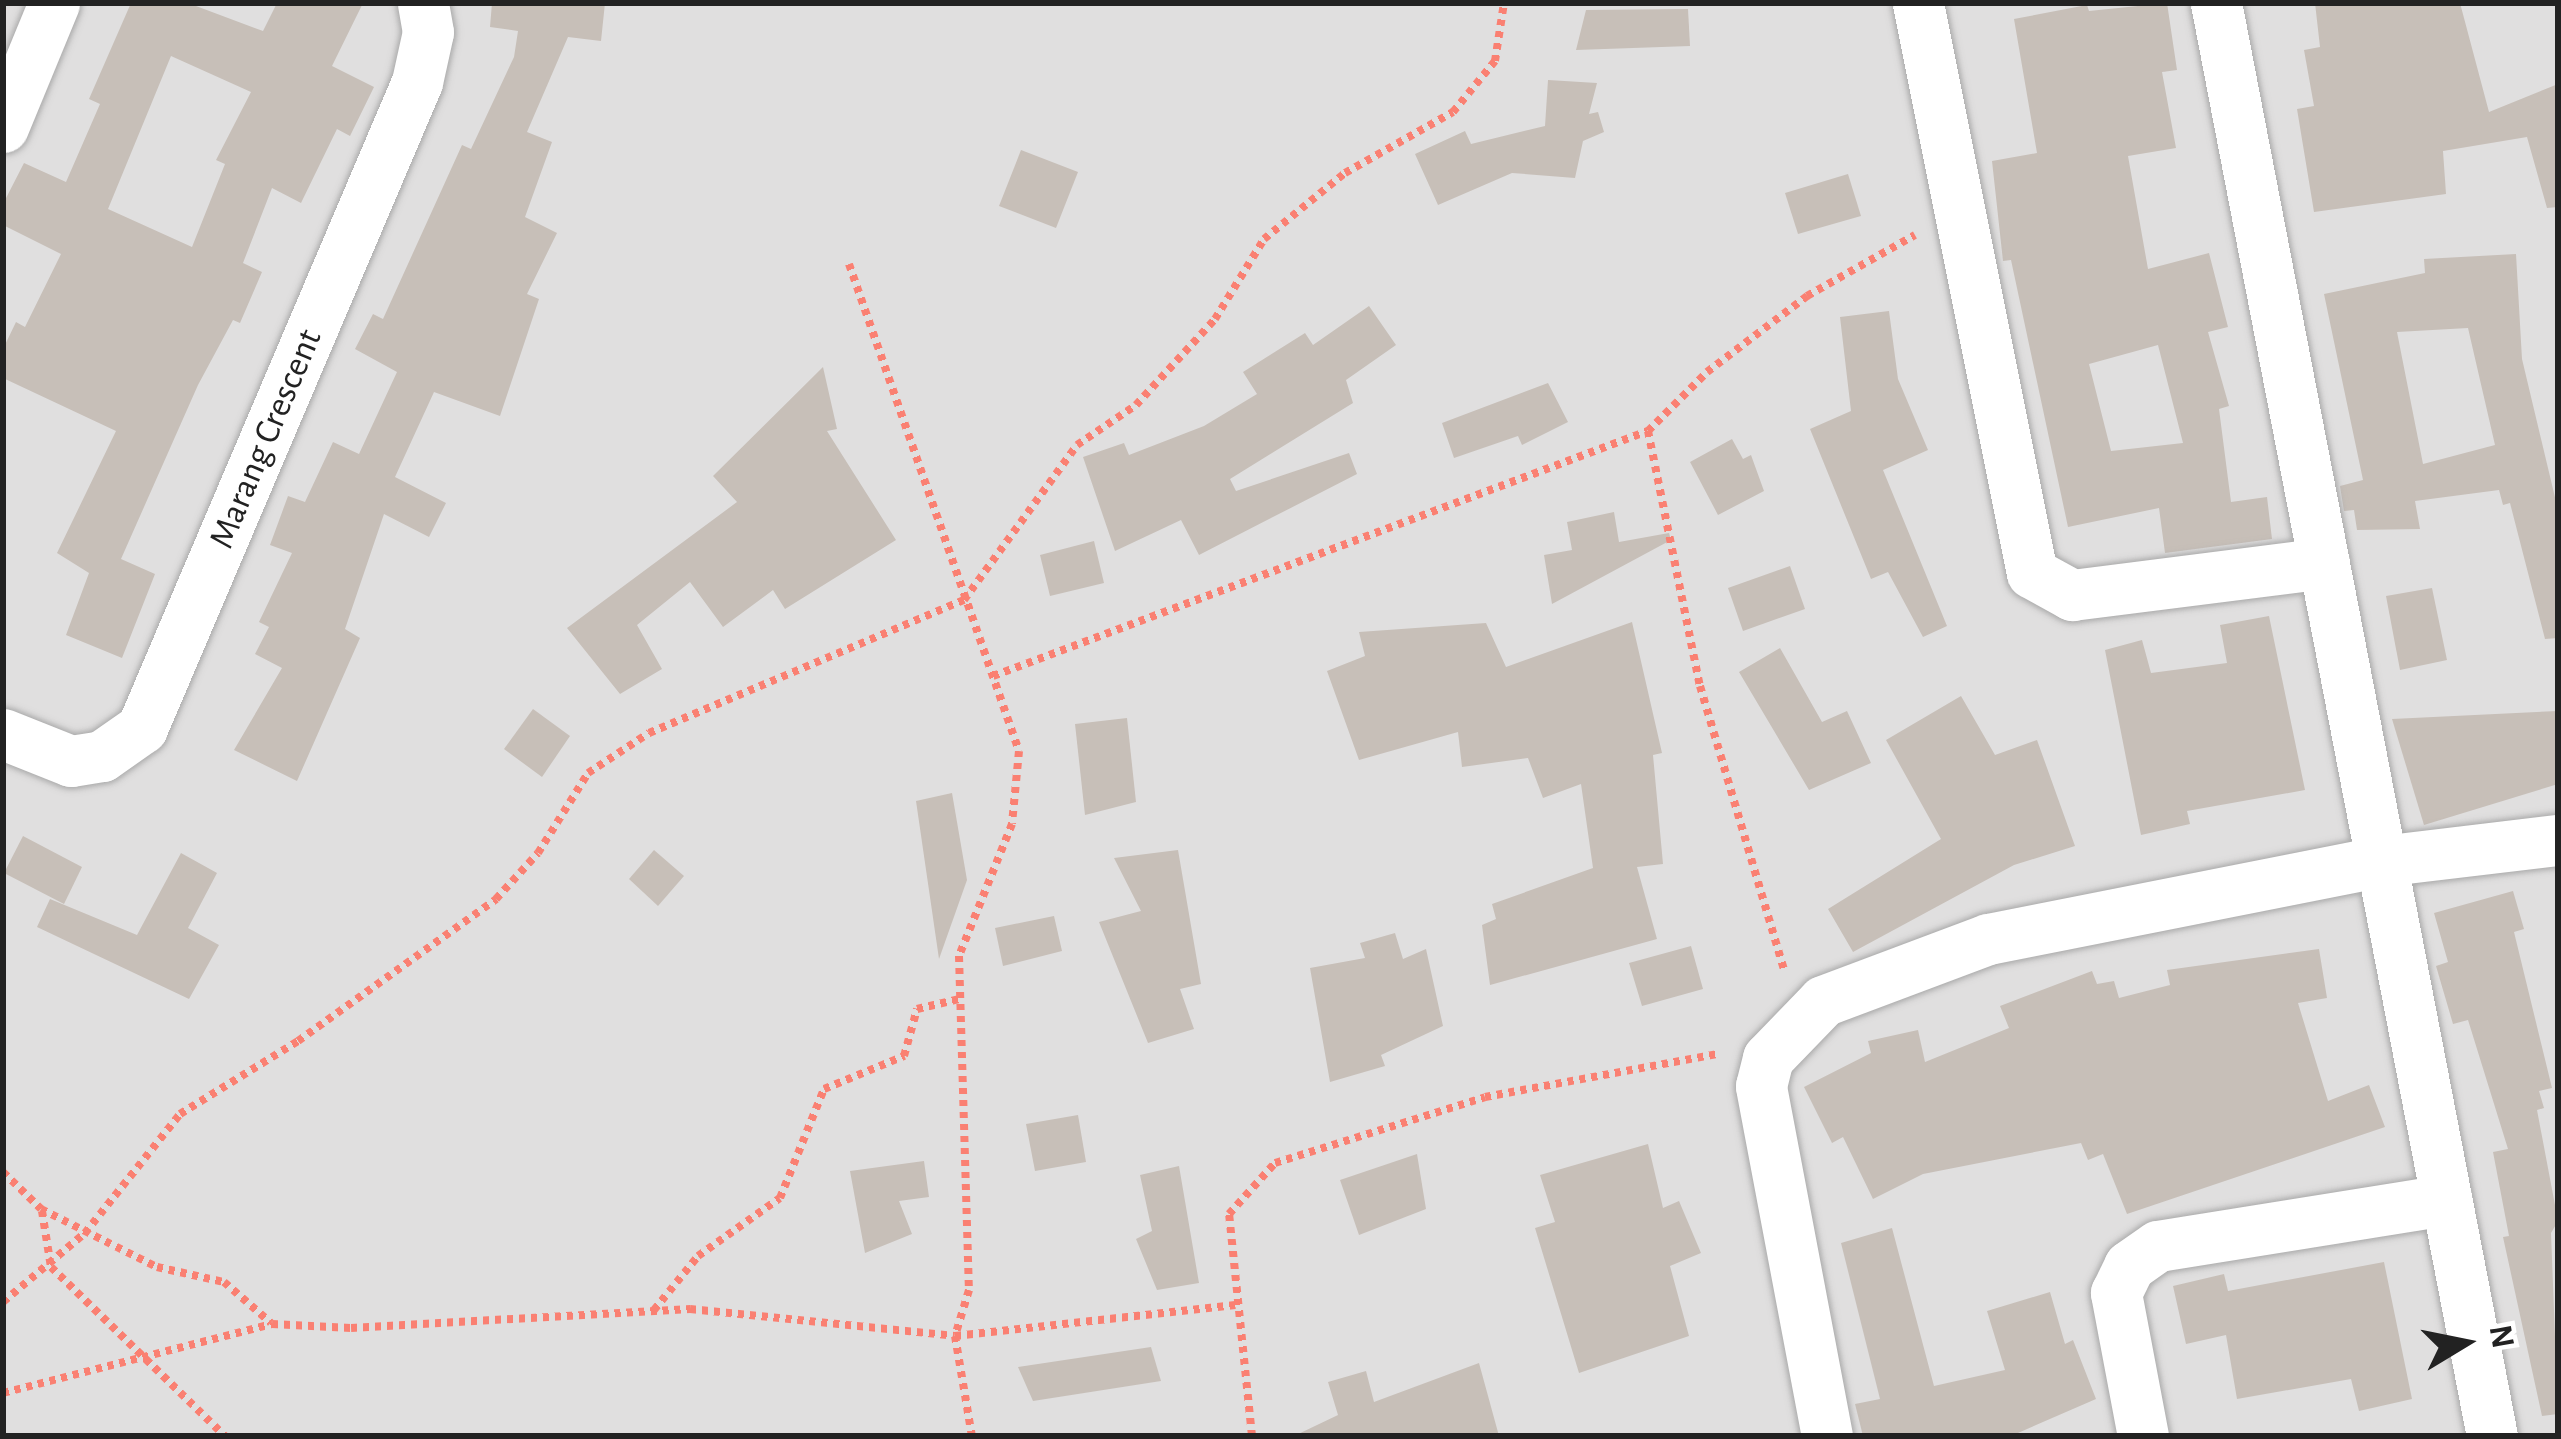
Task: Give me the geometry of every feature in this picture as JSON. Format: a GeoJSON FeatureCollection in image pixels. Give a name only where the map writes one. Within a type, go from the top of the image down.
{"type":"FeatureCollection","features":[{"type":"Feature","properties":{"kind":"street"},"geometry":{"type":"LineString","coordinates":[[3,127],[54,3]]}},
{"type":"Feature","properties":{"kind":"street","name":"Marang Crescent"},"geometry":{"type":"LineString","coordinates":[[3,734],[71,761],[102,756],[142,728],[417,82],[428,32],[423,3]]}},
{"type":"Feature","properties":{"kind":"street"},"geometry":{"type":"LineString","coordinates":[[1918,3],[2032,573],[2072,595],[2324,563]]}},
{"type":"Feature","properties":{"kind":"street"},"geometry":{"type":"LineString","coordinates":[[2216,3],[2492,1436]]}},
{"type":"Feature","properties":{"kind":"street"},"geometry":{"type":"LineString","coordinates":[[1827,1436],[1761,1086],[1779,1044],[1823,1001],[1988,939],[2381,861],[2558,840]]}},
{"type":"Feature","properties":{"kind":"street"},"geometry":{"type":"LineString","coordinates":[[2143,1436],[2117,1310],[2129,1267],[2158,1246],[2446,1200]]}},
{"type":"Feature","properties":{"kind":"path"},"geometry":{"type":"LineString","coordinates":[[3,1302],[51,1267],[86,1233],[180,1114],[298,1041],[496,899],[538,853],[588,773],[650,733],[964,600],[1078,446],[1136,405],[1215,319],[1264,239],[1345,173],[1453,112],[1495,61],[1504,3]]}},
{"type":"Feature","properties":{"kind":"path"},"geometry":{"type":"LineString","coordinates":[[993,676],[1648,431],[1707,372],[1807,296],[1958,210]]}},
{"type":"Feature","properties":{"kind":"path"},"geometry":{"type":"LineString","coordinates":[[849,264],[1019,751],[1012,824],[959,956],[969,1290],[956,1336],[972,1436]]}},
{"type":"Feature","properties":{"kind":"path"},"geometry":{"type":"LineString","coordinates":[[1252,1436],[1234,1305],[1229,1214],[1275,1162],[1485,1097],[1779,1044],[1781,943],[1700,686],[1648,431]]}},
{"type":"Feature","properties":{"kind":"path"},"geometry":{"type":"LineString","coordinates":[[653,1311],[698,1256],[780,1198],[824,1089],[904,1056],[917,1009],[958,1000]]}},
{"type":"Feature","properties":{"kind":"path"},"geometry":{"type":"LineString","coordinates":[[3,1172],[41,1209],[157,1267],[224,1282],[272,1324]]}},
{"type":"Feature","properties":{"kind":"path"},"geometry":{"type":"LineString","coordinates":[[41,1209],[51,1267],[141,1363],[225,1436]]}},
{"type":"Feature","properties":{"kind":"path"},"geometry":{"type":"LineString","coordinates":[[3,1393],[141,1363],[272,1324],[351,1328],[653,1311],[956,1336],[1234,1305]]}},
{"type":"Feature","properties":{"kind":"shaded area"},"geometry":{"type":"Polygon","coordinates":[[[3,3],[2558,3],[2558,1436],[3,1436],[3,3]]]}},
{"type":"Feature","properties":{"kind":"building"},"geometry":{"type":"Polygon","coordinates":[[[131,3],[188,3],[263,31],[277,3],[363,3],[332,66],[374,87],[350,136],[337,129],[301,203],[272,188],[243,263],[262,272],[240,323],[233,320],[198,385],[121,559],[155,574],[122,658],[66,635],[89,573],[57,553],[116,431],[3,378],[3,349],[16,322],[25,327],[61,254],[3,225],[3,204],[24,163],[66,182],[100,104],[89,99],[131,3]],[[171,56],[108,209],[192,247],[225,164],[216,160],[251,92],[171,56]]]}},
{"type":"Feature","properties":{"kind":"building"},"geometry":{"type":"Polygon","coordinates":[[[492,3],[605,3],[601,41],[568,37],[527,132],[552,142],[525,217],[557,233],[527,294],[539,299],[500,416],[434,392],[395,477],[446,503],[429,537],[384,514],[345,629],[360,638],[297,781],[234,750],[282,668],[255,654],[269,627],[259,622],[292,553],[270,545],[288,496],[305,502],[333,442],[359,454],[397,372],[355,349],[373,314],[383,319],[462,145],[471,149],[514,57],[518,31],[490,27],[492,3]]]}},
{"type":"Feature","properties":{"kind":"building"},"geometry":{"type":"Polygon","coordinates":[[[2167,3],[2177,70],[2162,72],[2176,148],[2128,156],[2148,269],[2209,253],[2228,327],[2208,332],[2229,406],[2219,409],[2231,502],[2267,497],[2272,539],[2165,553],[2159,508],[2068,527],[2011,260],[2003,261],[1992,161],[2037,153],[2014,19],[2087,5],[2089,11],[2167,3]],[[2158,345],[2089,364],[2111,451],[2183,443],[2158,345]]]}},
{"type":"Feature","properties":{"kind":"building"},"geometry":{"type":"Polygon","coordinates":[[[2315,3],[2460,3],[2489,112],[2558,84],[2558,207],[2547,208],[2527,137],[2443,151],[2446,194],[2314,212],[2297,109],[2314,106],[2304,50],[2320,47],[2315,3]]]}},
{"type":"Feature","properties":{"kind":"building"},"geometry":{"type":"Polygon","coordinates":[[[1688,9],[1690,46],[1576,50],[1586,10],[1688,9]]]}},
{"type":"Feature","properties":{"kind":"building"},"geometry":{"type":"Polygon","coordinates":[[[1548,80],[1597,83],[1589,114],[1598,112],[1604,132],[1583,141],[1575,178],[1512,173],[1438,205],[1415,154],[1465,131],[1471,144],[1545,126],[1548,80]]]}},
{"type":"Feature","properties":{"kind":"building"},"geometry":{"type":"Polygon","coordinates":[[[1021,150],[1078,172],[1056,228],[999,206],[1021,150]]]}},
{"type":"Feature","properties":{"kind":"building"},"geometry":{"type":"Polygon","coordinates":[[[1848,174],[1861,216],[1798,234],[1785,193],[1848,174]]]}},
{"type":"Feature","properties":{"kind":"building"},"geometry":{"type":"Polygon","coordinates":[[[2516,254],[2522,359],[2558,510],[2558,638],[2545,639],[2510,503],[2503,505],[2499,490],[2415,501],[2420,529],[2357,530],[2354,510],[2344,511],[2340,486],[2363,480],[2324,294],[2425,273],[2424,259],[2516,254]],[[2468,328],[2397,332],[2423,464],[2495,445],[2468,328]]]}},
{"type":"Feature","properties":{"kind":"building"},"geometry":{"type":"Polygon","coordinates":[[[1369,306],[1396,345],[1346,380],[1353,403],[1230,479],[1236,491],[1349,453],[1357,474],[1199,555],[1181,520],[1115,551],[1083,457],[1124,443],[1129,455],[1204,426],[1257,394],[1243,372],[1305,333],[1313,345],[1369,306]]]}},
{"type":"Feature","properties":{"kind":"building"},"geometry":{"type":"Polygon","coordinates":[[[1889,311],[1898,379],[1928,450],[1883,470],[1947,626],[1923,637],[1888,572],[1871,579],[1810,429],[1851,411],[1840,317],[1889,311]]]}},
{"type":"Feature","properties":{"kind":"building"},"geometry":{"type":"Polygon","coordinates":[[[823,367],[837,429],[827,431],[896,540],[785,609],[773,590],[723,627],[690,582],[637,625],[662,669],[620,694],[567,628],[737,502],[713,476],[823,367]]]}},
{"type":"Feature","properties":{"kind":"building"},"geometry":{"type":"Polygon","coordinates":[[[1548,383],[1568,422],[1522,445],[1518,436],[1454,458],[1442,423],[1548,383]]]}},
{"type":"Feature","properties":{"kind":"building"},"geometry":{"type":"Polygon","coordinates":[[[1732,439],[1743,459],[1751,455],[1764,491],[1718,515],[1690,462],[1732,439]]]}},
{"type":"Feature","properties":{"kind":"building"},"geometry":{"type":"Polygon","coordinates":[[[1614,512],[1619,542],[1669,533],[1671,540],[1552,604],[1544,555],[1572,550],[1567,522],[1614,512]]]}},
{"type":"Feature","properties":{"kind":"building"},"geometry":{"type":"Polygon","coordinates":[[[1094,541],[1104,583],[1050,596],[1040,555],[1094,541]]]}},
{"type":"Feature","properties":{"kind":"building"},"geometry":{"type":"Polygon","coordinates":[[[1790,566],[1805,609],[1743,631],[1728,588],[1790,566]]]}},
{"type":"Feature","properties":{"kind":"building"},"geometry":{"type":"Polygon","coordinates":[[[2432,588],[2447,660],[2400,670],[2386,596],[2432,588]]]}},
{"type":"Feature","properties":{"kind":"building"},"geometry":{"type":"Polygon","coordinates":[[[2269,616],[2305,790],[2187,811],[2190,824],[2141,835],[2105,650],[2142,640],[2151,673],[2227,663],[2220,625],[2269,616]]]}},
{"type":"Feature","properties":{"kind":"building"},"geometry":{"type":"Polygon","coordinates":[[[1632,622],[1662,753],[1653,755],[1663,864],[1637,867],[1657,939],[1490,985],[1482,925],[1496,919],[1492,904],[1593,868],[1581,784],[1543,798],[1528,758],[1462,767],[1458,732],[1359,760],[1327,671],[1365,656],[1359,632],[1486,623],[1506,667],[1632,622]]]}},
{"type":"Feature","properties":{"kind":"building"},"geometry":{"type":"Polygon","coordinates":[[[1780,648],[1822,722],[1847,711],[1871,763],[1809,790],[1739,672],[1780,648]]]}},
{"type":"Feature","properties":{"kind":"building"},"geometry":{"type":"Polygon","coordinates":[[[1961,696],[1995,755],[2037,740],[2075,846],[2014,865],[1853,952],[1828,909],[1941,839],[1886,740],[1961,696]]]}},
{"type":"Feature","properties":{"kind":"building"},"geometry":{"type":"Polygon","coordinates":[[[533,709],[570,736],[542,777],[504,749],[533,709]]]}},
{"type":"Feature","properties":{"kind":"building"},"geometry":{"type":"Polygon","coordinates":[[[2558,711],[2558,784],[2424,825],[2392,719],[2558,711]]]}},
{"type":"Feature","properties":{"kind":"building"},"geometry":{"type":"Polygon","coordinates":[[[1127,718],[1136,802],[1085,815],[1075,724],[1127,718]]]}},
{"type":"Feature","properties":{"kind":"building"},"geometry":{"type":"Polygon","coordinates":[[[952,793],[967,880],[939,959],[916,801],[952,793]]]}},
{"type":"Feature","properties":{"kind":"building"},"geometry":{"type":"Polygon","coordinates":[[[23,836],[82,867],[64,904],[4,873],[23,836]]]}},
{"type":"Feature","properties":{"kind":"building"},"geometry":{"type":"Polygon","coordinates":[[[654,850],[684,876],[658,906],[629,879],[654,850]]]}},
{"type":"Feature","properties":{"kind":"building"},"geometry":{"type":"Polygon","coordinates":[[[1178,850],[1201,984],[1180,989],[1194,1029],[1148,1043],[1099,922],[1141,911],[1114,858],[1178,850]]]}},
{"type":"Feature","properties":{"kind":"building"},"geometry":{"type":"Polygon","coordinates":[[[181,853],[217,873],[188,928],[219,945],[189,999],[37,927],[50,899],[137,935],[181,853]]]}},
{"type":"Feature","properties":{"kind":"building"},"geometry":{"type":"Polygon","coordinates":[[[2513,891],[2524,929],[2514,932],[2552,1088],[2539,1091],[2544,1108],[2537,1110],[2558,1221],[2551,1233],[2558,1414],[2542,1416],[2503,1237],[2509,1236],[2493,1152],[2508,1149],[2468,1020],[2453,1024],[2436,966],[2448,962],[2434,913],[2513,891]]]}},
{"type":"Feature","properties":{"kind":"building"},"geometry":{"type":"Polygon","coordinates":[[[1054,916],[1062,951],[1003,966],[995,928],[1054,916]]]}},
{"type":"Feature","properties":{"kind":"building"},"geometry":{"type":"Polygon","coordinates":[[[1395,933],[1403,959],[1426,949],[1443,1026],[1381,1055],[1385,1066],[1330,1082],[1310,968],[1365,958],[1360,943],[1395,933]]]}},
{"type":"Feature","properties":{"kind":"building"},"geometry":{"type":"Polygon","coordinates":[[[1691,946],[1703,989],[1642,1006],[1629,963],[1691,946]]]}},
{"type":"Feature","properties":{"kind":"building"},"geometry":{"type":"Polygon","coordinates":[[[2319,949],[2327,998],[2298,1003],[2328,1101],[2369,1085],[2385,1127],[2127,1214],[2103,1154],[2088,1160],[2081,1143],[1923,1174],[1873,1199],[1843,1137],[1832,1143],[1804,1087],[1871,1053],[1868,1041],[1918,1030],[1925,1062],[2009,1028],[2000,1006],[2092,971],[2097,984],[2114,981],[2119,998],[2170,985],[2167,970],[2319,949]]]}},
{"type":"Feature","properties":{"kind":"building"},"geometry":{"type":"Polygon","coordinates":[[[1078,1115],[1086,1162],[1035,1171],[1026,1124],[1078,1115]]]}},
{"type":"Feature","properties":{"kind":"building"},"geometry":{"type":"Polygon","coordinates":[[[1648,1144],[1663,1208],[1679,1201],[1701,1253],[1670,1266],[1689,1336],[1579,1373],[1535,1228],[1555,1222],[1540,1175],[1648,1144]]]}},
{"type":"Feature","properties":{"kind":"building"},"geometry":{"type":"Polygon","coordinates":[[[1417,1154],[1426,1209],[1359,1235],[1340,1180],[1417,1154]]]}},
{"type":"Feature","properties":{"kind":"building"},"geometry":{"type":"Polygon","coordinates":[[[924,1161],[929,1197],[899,1201],[912,1234],[865,1253],[850,1171],[924,1161]]]}},
{"type":"Feature","properties":{"kind":"building"},"geometry":{"type":"Polygon","coordinates":[[[1179,1166],[1199,1283],[1157,1290],[1136,1239],[1152,1231],[1140,1175],[1179,1166]]]}},
{"type":"Feature","properties":{"kind":"building"},"geometry":{"type":"Polygon","coordinates":[[[1892,1228],[1934,1386],[2005,1370],[1987,1311],[2050,1292],[2065,1344],[2073,1340],[2096,1399],[2011,1436],[1863,1436],[1855,1404],[1880,1399],[1841,1243],[1892,1228]]]}},
{"type":"Feature","properties":{"kind":"building"},"geometry":{"type":"Polygon","coordinates":[[[2384,1262],[2412,1399],[2359,1411],[2351,1379],[2237,1399],[2226,1335],[2186,1344],[2173,1286],[2224,1274],[2228,1291],[2384,1262]]]}},
{"type":"Feature","properties":{"kind":"building"},"geometry":{"type":"Polygon","coordinates":[[[1151,1347],[1161,1381],[1033,1401],[1018,1367],[1151,1347]]]}},
{"type":"Feature","properties":{"kind":"building"},"geometry":{"type":"Polygon","coordinates":[[[1479,1363],[1499,1436],[1294,1436],[1338,1415],[1328,1382],[1366,1371],[1374,1402],[1479,1363]]]}}]}
